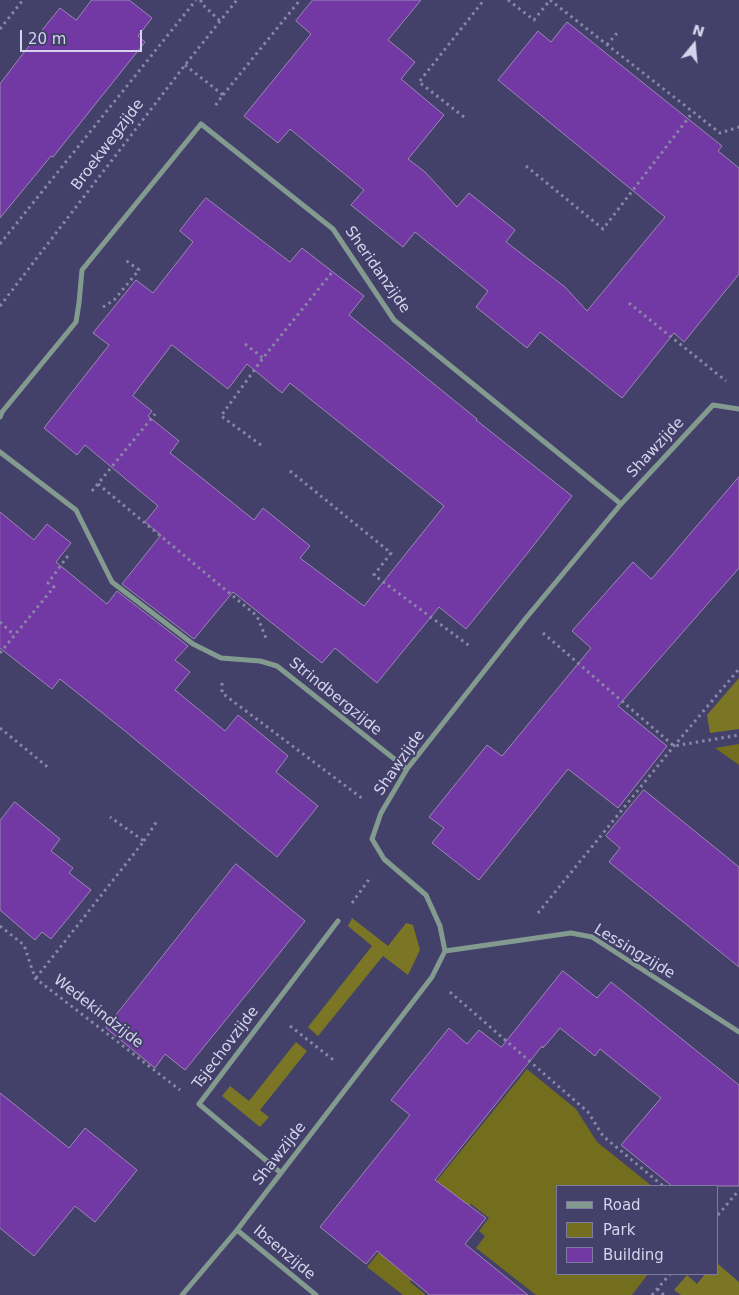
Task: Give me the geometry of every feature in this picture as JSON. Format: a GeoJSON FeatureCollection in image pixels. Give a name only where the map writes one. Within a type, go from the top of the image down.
{"type":"FeatureCollection","features":[{"type":"Feature","properties":{"kind":"street"},"geometry":{"type":"LineString","coordinates":[[0,417],[2,412],[76,322],[82,270],[201,124]]}},
{"type":"Feature","properties":{"kind":"street","name":"Sheridanzijde"},"geometry":{"type":"LineString","coordinates":[[201,124],[332,229],[394,320],[621,504]]}},
{"type":"Feature","properties":{"kind":"street","name":"Shawzijde"},"geometry":{"type":"LineString","coordinates":[[182,1295],[237,1230],[432,976],[445,951],[440,926],[426,895],[384,859],[372,839],[381,812],[406,770],[526,618],[621,504],[713,405],[739,409]]}},
{"type":"Feature","properties":{"kind":"street","name":"Strindbergzijde"},"geometry":{"type":"LineString","coordinates":[[0,452],[76,510],[112,582],[193,644],[221,658],[260,661],[277,666],[406,770]]}},
{"type":"Feature","properties":{"kind":"street","name":"Tsjechovzijde"},"geometry":{"type":"LineString","coordinates":[[281,1173],[199,1104],[338,921]]}},
{"type":"Feature","properties":{"kind":"street","name":"Lessingzijde"},"geometry":{"type":"LineString","coordinates":[[445,951],[571,933],[592,937],[739,1032]]}},
{"type":"Feature","properties":{"kind":"street","name":"Ibsenzijde"},"geometry":{"type":"LineString","coordinates":[[237,1230],[316,1295]]}},
{"type":"Feature","properties":{"kind":"path"},"geometry":{"type":"LineString","coordinates":[[0,29],[23,0]]}},
{"type":"Feature","properties":{"kind":"path"},"geometry":{"type":"LineString","coordinates":[[0,244],[196,0]]}},
{"type":"Feature","properties":{"kind":"path"},"geometry":{"type":"LineString","coordinates":[[201,0],[201,3],[220,22]]}},
{"type":"Feature","properties":{"kind":"path","name":"Broekwegzijde"},"geometry":{"type":"LineString","coordinates":[[0,306],[184,65],[237,0]]}},
{"type":"Feature","properties":{"kind":"path"},"geometry":{"type":"LineString","coordinates":[[201,124],[300,0]]}},
{"type":"Feature","properties":{"kind":"path"},"geometry":{"type":"LineString","coordinates":[[464,117],[419,82],[484,0]]}},
{"type":"Feature","properties":{"kind":"path"},"geometry":{"type":"LineString","coordinates":[[508,0],[534,20],[550,0],[720,133],[739,127]]}},
{"type":"Feature","properties":{"kind":"path"},"geometry":{"type":"LineString","coordinates":[[607,45],[617,33]]}},
{"type":"Feature","properties":{"kind":"path"},"geometry":{"type":"LineString","coordinates":[[184,65],[223,95]]}},
{"type":"Feature","properties":{"kind":"path"},"geometry":{"type":"LineString","coordinates":[[526,166],[603,229],[693,112]]}},
{"type":"Feature","properties":{"kind":"path"},"geometry":{"type":"LineString","coordinates":[[76,322],[114,300],[139,270],[103,243]]}},
{"type":"Feature","properties":{"kind":"path"},"geometry":{"type":"LineString","coordinates":[[261,445],[221,416],[263,358],[348,253]]}},
{"type":"Feature","properties":{"kind":"path"},"geometry":{"type":"LineString","coordinates":[[629,303],[732,386]]}},
{"type":"Feature","properties":{"kind":"path"},"geometry":{"type":"LineString","coordinates":[[245,344],[263,358]]}},
{"type":"Feature","properties":{"kind":"path"},"geometry":{"type":"LineString","coordinates":[[76,510],[155,414]]}},
{"type":"Feature","properties":{"kind":"path"},"geometry":{"type":"LineString","coordinates":[[290,471],[391,554],[374,575],[492,662]]}},
{"type":"Feature","properties":{"kind":"path"},"geometry":{"type":"LineString","coordinates":[[98,484],[256,616],[277,666]]}},
{"type":"Feature","properties":{"kind":"path"},"geometry":{"type":"LineString","coordinates":[[0,653],[54,587],[48,582],[86,531]]}},
{"type":"Feature","properties":{"kind":"path"},"geometry":{"type":"LineString","coordinates":[[526,618],[674,746]]}},
{"type":"Feature","properties":{"kind":"path"},"geometry":{"type":"LineString","coordinates":[[0,622],[14,635]]}},
{"type":"Feature","properties":{"kind":"path"},"geometry":{"type":"LineString","coordinates":[[221,658],[222,693],[381,812]]}},
{"type":"Feature","properties":{"kind":"path"},"geometry":{"type":"LineString","coordinates":[[515,941],[739,669]]}},
{"type":"Feature","properties":{"kind":"path"},"geometry":{"type":"LineString","coordinates":[[0,728],[50,770]]}},
{"type":"Feature","properties":{"kind":"path"},"geometry":{"type":"LineString","coordinates":[[674,746],[739,735]]}},
{"type":"Feature","properties":{"kind":"path"},"geometry":{"type":"LineString","coordinates":[[110,817],[144,841]]}},
{"type":"Feature","properties":{"kind":"path"},"geometry":{"type":"LineString","coordinates":[[36,978],[144,841],[157,821]]}},
{"type":"Feature","properties":{"kind":"path"},"geometry":{"type":"LineString","coordinates":[[338,921],[384,859]]}},
{"type":"Feature","properties":{"kind":"path","name":"Wedekindzijde"},"geometry":{"type":"LineString","coordinates":[[0,926],[24,945],[36,978],[199,1104]]}},
{"type":"Feature","properties":{"kind":"path"},"geometry":{"type":"LineString","coordinates":[[432,976],[588,1112],[603,1136],[662,1185]]}},
{"type":"Feature","properties":{"kind":"path"},"geometry":{"type":"LineString","coordinates":[[270,1010],[354,1078]]}},
{"type":"Feature","properties":{"kind":"path"},"geometry":{"type":"LineString","coordinates":[[719,1214],[739,1190]]}},
{"type":"Feature","properties":{"kind":"path"},"geometry":{"type":"LineString","coordinates":[[652,1295],[669,1275]]}},
{"type":"Feature","properties":{"kind":"path"},"geometry":{"type":"LineString","coordinates":[[657,1289],[664,1295]]}},
{"type":"Feature","properties":{"kind":"green space"},"geometry":{"type":"Polygon","coordinates":[[[739,744],[739,765],[715,748],[739,744]]]}},
{"type":"Feature","properties":{"kind":"green space"},"geometry":{"type":"Polygon","coordinates":[[[527,1069],[576,1109],[597,1142],[651,1185],[556,1185],[556,1275],[647,1275],[632,1295],[536,1295],[476,1248],[485,1236],[479,1231],[489,1218],[471,1204],[432,1251],[410,1282],[424,1295],[403,1295],[367,1267],[527,1069]]]}},
{"type":"Feature","properties":{"kind":"shaded area"},"geometry":{"type":"Polygon","coordinates":[[[739,678],[739,729],[710,733],[707,715],[739,678]]]}},
{"type":"Feature","properties":{"kind":"shaded area"},"geometry":{"type":"Polygon","coordinates":[[[352,918],[388,946],[406,923],[413,925],[420,950],[408,975],[383,956],[318,1036],[308,1027],[372,946],[348,926],[352,918]]]}},
{"type":"Feature","properties":{"kind":"shaded area"},"geometry":{"type":"Polygon","coordinates":[[[296,1042],[307,1051],[260,1110],[269,1117],[260,1127],[222,1096],[230,1086],[249,1101],[296,1042]]]}},
{"type":"Feature","properties":{"kind":"shaded area"},"geometry":{"type":"Polygon","coordinates":[[[719,1265],[739,1282],[739,1295],[681,1295],[674,1290],[687,1275],[697,1284],[704,1275],[719,1275],[719,1265]]]}},
{"type":"Feature","properties":{"kind":"building"},"geometry":{"type":"Polygon","coordinates":[[[92,0],[129,0],[152,18],[138,36],[145,42],[53,157],[51,156],[0,218],[0,84],[60,8],[76,20],[92,0]]]}},
{"type":"Feature","properties":{"kind":"building"},"geometry":{"type":"Polygon","coordinates":[[[313,0],[421,0],[388,40],[415,62],[401,79],[444,115],[408,159],[425,172],[457,207],[469,193],[515,230],[506,242],[565,287],[587,311],[665,217],[498,80],[538,31],[551,42],[567,22],[722,146],[718,151],[739,168],[739,274],[684,342],[674,333],[622,398],[540,332],[527,348],[476,307],[488,291],[415,232],[403,247],[351,205],[364,190],[290,129],[278,143],[244,116],[311,34],[296,21],[313,0]]]}},
{"type":"Feature","properties":{"kind":"building"},"geometry":{"type":"Polygon","coordinates":[[[206,198],[290,262],[302,248],[364,296],[349,315],[572,496],[466,629],[439,607],[377,683],[335,648],[322,663],[233,592],[194,639],[122,584],[161,535],[145,522],[158,506],[85,445],[77,455],[44,428],[109,345],[93,333],[136,280],[153,293],[193,242],[180,231],[206,198]],[[172,345],[133,396],[152,411],[148,416],[179,441],[170,453],[254,520],[263,508],[310,546],[300,558],[364,606],[444,506],[290,383],[282,393],[247,364],[228,389],[172,345]]]}},
{"type":"Feature","properties":{"kind":"building"},"geometry":{"type":"Polygon","coordinates":[[[739,477],[739,568],[618,706],[667,746],[618,808],[568,769],[479,880],[432,843],[444,828],[429,817],[487,745],[502,756],[591,648],[572,631],[633,562],[651,579],[739,477]]]}},
{"type":"Feature","properties":{"kind":"building"},"geometry":{"type":"Polygon","coordinates":[[[0,512],[34,540],[47,524],[71,543],[56,562],[107,604],[117,591],[188,646],[175,660],[190,672],[175,690],[225,731],[238,715],[288,756],[276,772],[318,806],[277,857],[60,679],[52,689],[0,648],[0,512]]]}},
{"type":"Feature","properties":{"kind":"building"},"geometry":{"type":"Polygon","coordinates":[[[644,790],[739,867],[739,967],[609,862],[620,848],[606,836],[644,790]]]}},
{"type":"Feature","properties":{"kind":"building"},"geometry":{"type":"Polygon","coordinates":[[[15,802],[60,839],[51,851],[73,868],[69,873],[91,890],[51,939],[42,932],[35,940],[0,910],[0,821],[15,802]]]}},
{"type":"Feature","properties":{"kind":"building"},"geometry":{"type":"Polygon","coordinates":[[[236,864],[305,921],[185,1070],[165,1054],[155,1068],[106,1028],[236,864]]]}},
{"type":"Feature","properties":{"kind":"building"},"geometry":{"type":"Polygon","coordinates":[[[563,971],[597,998],[611,982],[739,1085],[739,1186],[671,1185],[621,1145],[661,1098],[600,1049],[595,1056],[560,1028],[543,1048],[542,1046],[435,1180],[486,1218],[465,1244],[528,1295],[430,1295],[377,1251],[366,1264],[320,1227],[410,1115],[391,1100],[449,1028],[467,1044],[479,1030],[501,1047],[563,971]]]}},
{"type":"Feature","properties":{"kind":"building"},"geometry":{"type":"Polygon","coordinates":[[[0,1093],[69,1148],[85,1128],[137,1170],[95,1222],[75,1206],[34,1256],[0,1228],[0,1093]]]}}]}
